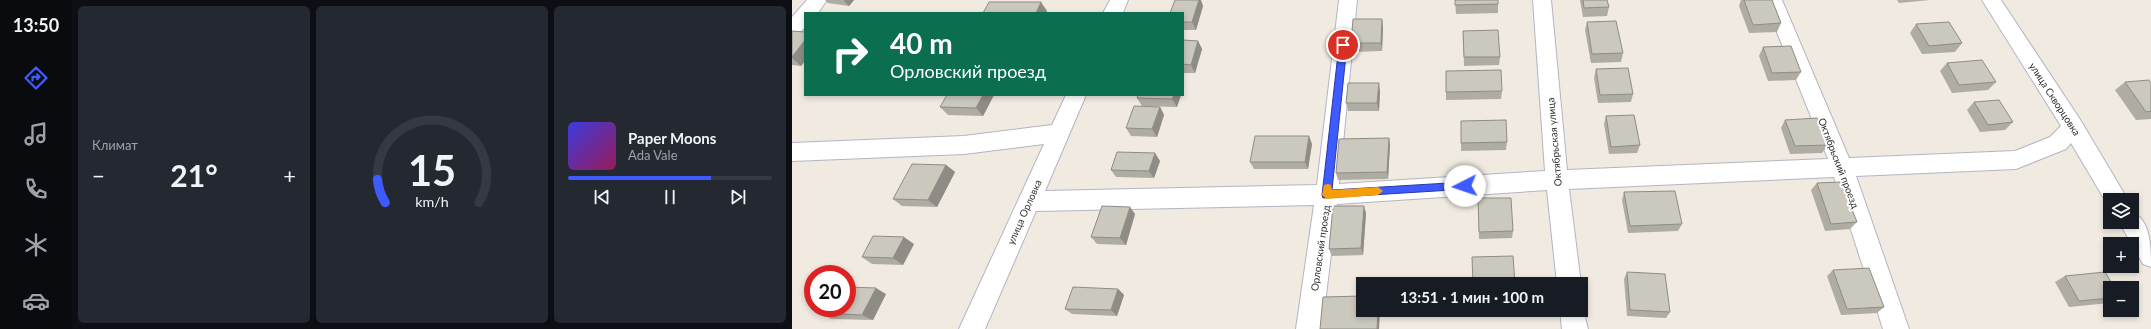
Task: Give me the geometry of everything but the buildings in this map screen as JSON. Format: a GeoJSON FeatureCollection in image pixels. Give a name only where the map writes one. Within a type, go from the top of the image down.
{"type":"FeatureCollection","features":[{"type":"Feature","properties":{"kind":"street"},"geometry":{"type":"LineString","coordinates":[[808,12],[818,0]]}},
{"type":"Feature","properties":{"kind":"street"},"geometry":{"type":"LineString","coordinates":[[1113,12],[1119,0]]}},
{"type":"Feature","properties":{"kind":"street","name":"Орловский проезд"},"geometry":{"type":"LineString","coordinates":[[1309,329],[1327,195],[1348,0]]}},
{"type":"Feature","properties":{"kind":"street","name":"Октябрьская улица"},"geometry":{"type":"LineString","coordinates":[[1542,0],[1557,180],[1568,277]]}},
{"type":"Feature","properties":{"kind":"street","name":"Октябрьский проезд"},"geometry":{"type":"LineString","coordinates":[[1774,0],[1842,167],[1896,329]]}},
{"type":"Feature","properties":{"kind":"street","name":"улица Скворцовка"},"geometry":{"type":"LineString","coordinates":[[1991,0],[2073,127],[2113,193]]}},
{"type":"Feature","properties":{"kind":"street"},"geometry":{"type":"LineString","coordinates":[[792,29],[804,16]]}},
{"type":"Feature","properties":{"kind":"street","name":"улица Орловка"},"geometry":{"type":"LineString","coordinates":[[972,329],[1076,96]]}},
{"type":"Feature","properties":{"kind":"street"},"geometry":{"type":"LineString","coordinates":[[1028,201],[1327,195],[1557,180],[2016,160],[2058,143],[2073,127]]}},
{"type":"Feature","properties":{"kind":"street"},"geometry":{"type":"LineString","coordinates":[[792,152],[964,145],[1059,133]]}},
{"type":"Feature","properties":{"kind":"street"},"geometry":{"type":"LineString","coordinates":[[2135,229],[2151,256]]}},
{"type":"Feature","properties":{"kind":"street"},"geometry":{"type":"LineString","coordinates":[[1573,317],[1575,329]]}},
{"type":"Feature","properties":{"kind":"slow traffic"},"geometry":{"type":"LineString","coordinates":[[1328,188],[1327,195],[1378,191]]}},
{"type":"Feature","properties":{"kind":"route"},"geometry":{"type":"LineString","coordinates":[[1343,45],[1327,195],[1465,186]]}}]}
